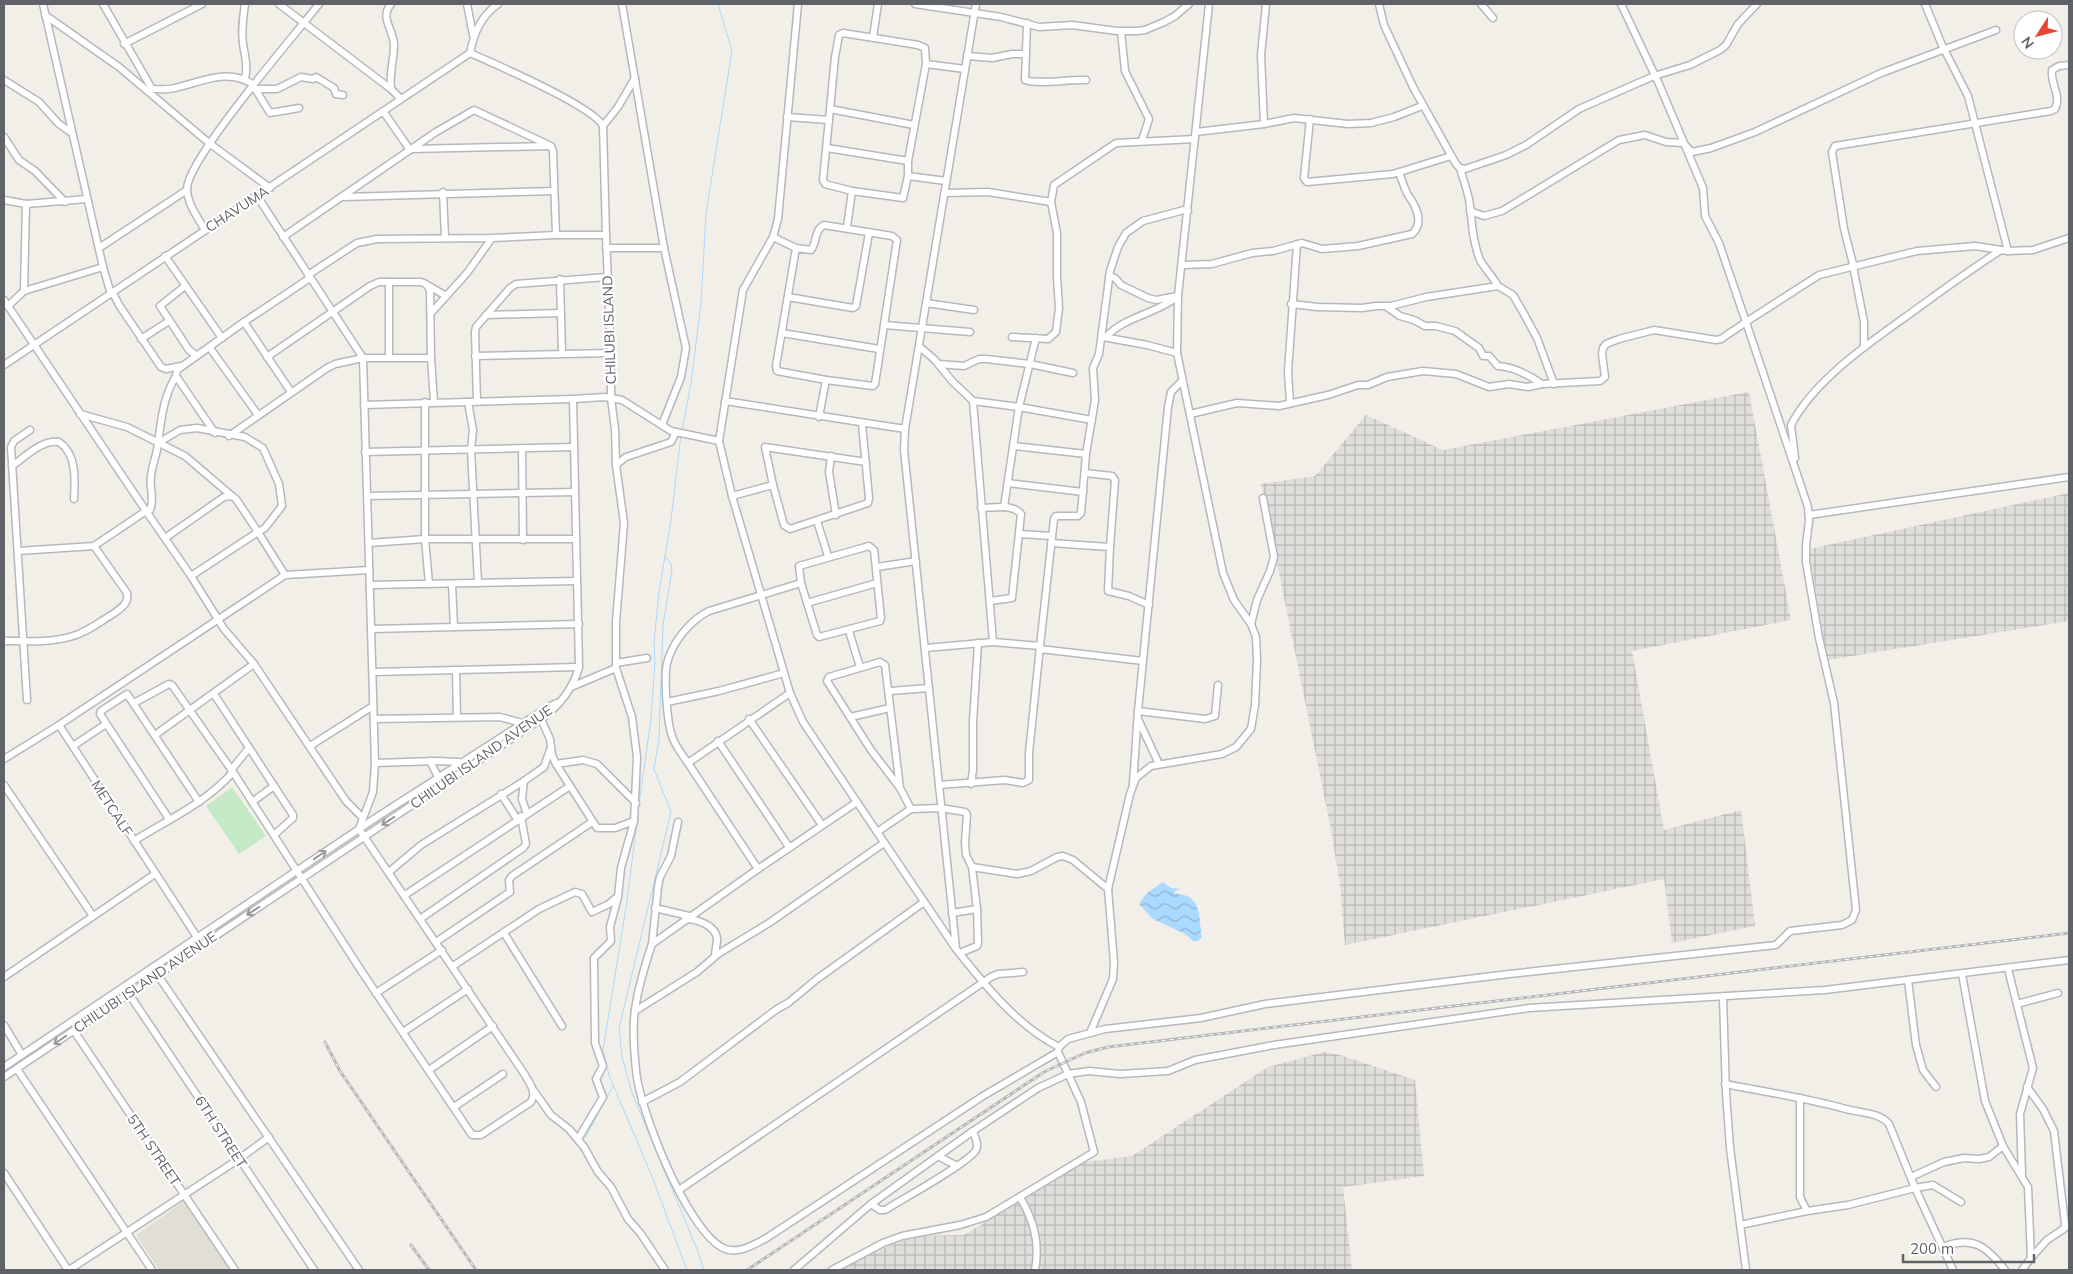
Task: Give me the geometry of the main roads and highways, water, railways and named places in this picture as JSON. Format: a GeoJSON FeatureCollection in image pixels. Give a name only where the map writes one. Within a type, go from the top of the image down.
{"type":"FeatureCollection","features":[{"type":"Feature","properties":{"kind":"water"},"geometry":{"type":"Polygon","coordinates":[[[1163,882],[1171,888],[1181,889],[1174,891],[1176,894],[1192,899],[1198,908],[1202,937],[1198,941],[1193,941],[1185,934],[1153,919],[1139,904],[1147,893],[1163,882]]]}},
{"type":"Feature","properties":{"kind":"waterway"},"geometry":{"type":"LineString","coordinates":[[682,431],[691,383],[701,303],[706,213],[732,51],[718,4]]}},
{"type":"Feature","properties":{"kind":"waterway"},"geometry":{"type":"LineString","coordinates":[[637,818],[651,719],[655,661],[654,643],[659,592],[671,520],[681,435]]}},
{"type":"Feature","properties":{"kind":"waterway"},"geometry":{"type":"LineString","coordinates":[[666,557],[671,564],[672,570],[663,625],[659,739],[654,769],[671,812],[619,1028],[622,1057],[632,1093],[704,1270]]}},
{"type":"Feature","properties":{"kind":"waterway"},"geometry":{"type":"LineString","coordinates":[[637,822],[627,901],[603,1050],[609,1075],[653,1179],[687,1270]]}},
{"type":"Feature","properties":{"kind":"waterway"},"geometry":{"type":"LineString","coordinates":[[585,1138],[613,1086]]}},
{"type":"Feature","properties":{"kind":"railway"},"geometry":{"type":"LineString","coordinates":[[747,1270],[1044,1072],[1085,1053],[1108,1047],[2069,933]]}},
{"type":"Feature","properties":{"kind":"railway"},"geometry":{"type":"LineString","coordinates":[[325,1042],[340,1071],[476,1270]]}},
{"type":"Feature","properties":{"kind":"railway"},"geometry":{"type":"LineString","coordinates":[[411,1245],[429,1270]]}}]}
